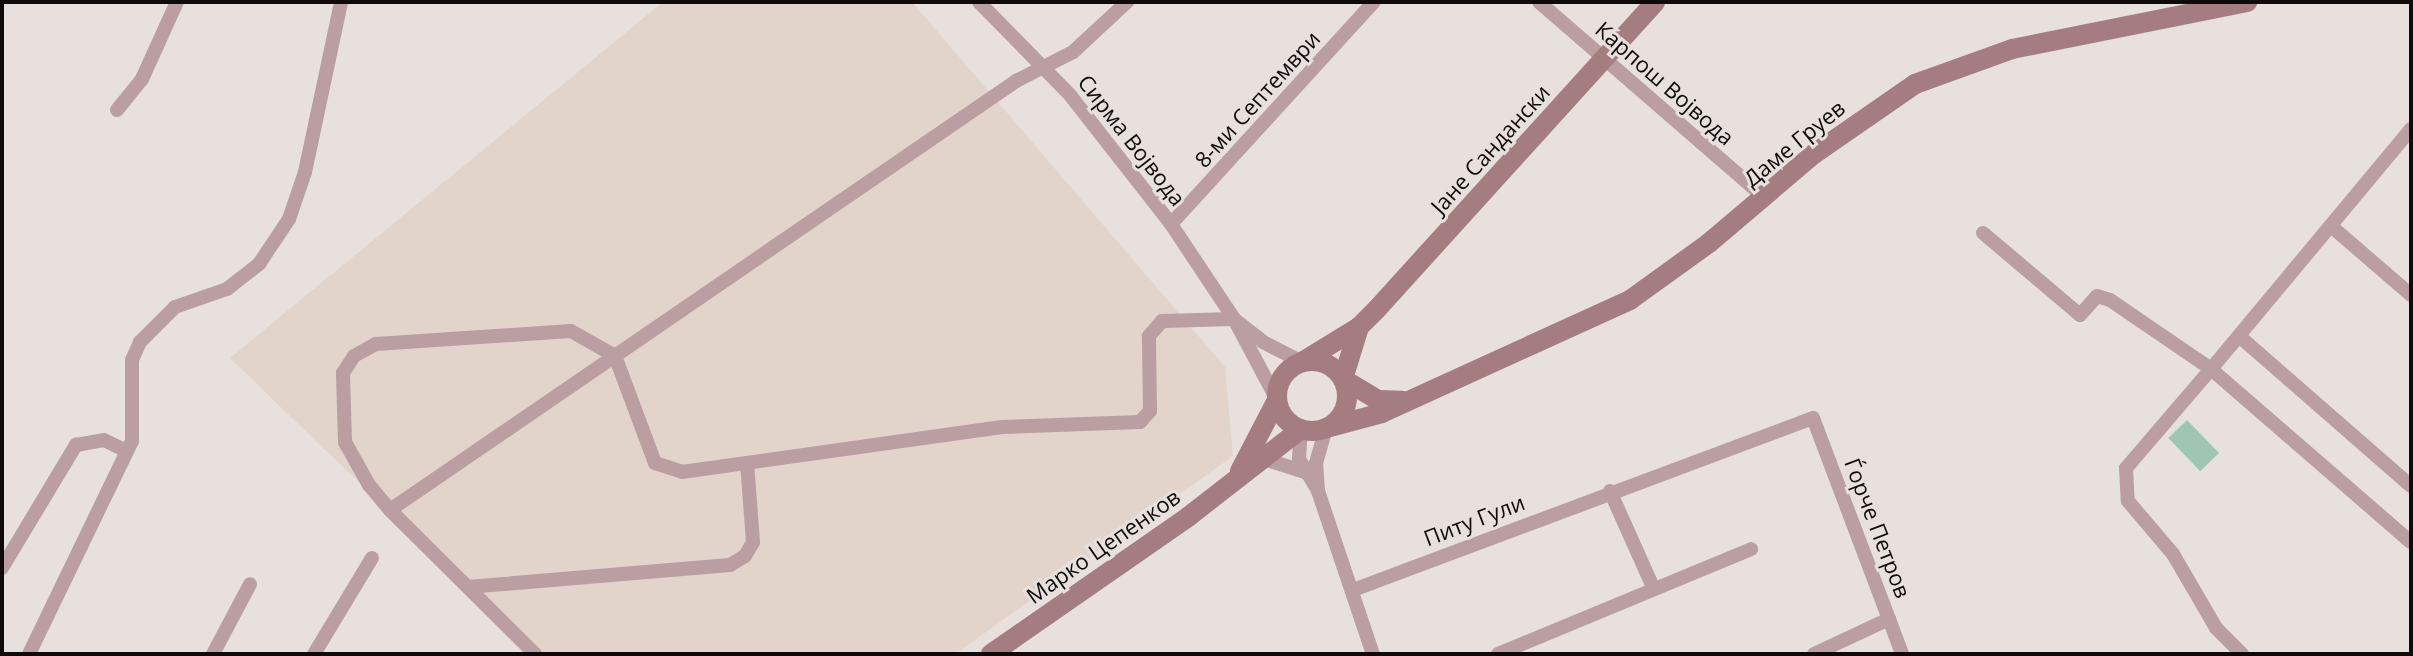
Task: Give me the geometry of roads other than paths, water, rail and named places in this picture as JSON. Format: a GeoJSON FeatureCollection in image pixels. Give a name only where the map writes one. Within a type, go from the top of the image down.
{"type":"FeatureCollection","features":[{"type":"Feature","properties":{"kind":"street"},"geometry":{"type":"LineString","coordinates":[[117,110],[142,79],[177,2]]}},
{"type":"Feature","properties":{"kind":"street"},"geometry":{"type":"LineString","coordinates":[[29,654],[132,441],[132,360],[140,342],[175,307],[227,289],[259,264],[289,219],[305,172],[341,2]]}},
{"type":"Feature","properties":{"kind":"street","name":"Сирма Војвода"},"geometry":{"type":"LineString","coordinates":[[979,2],[1046,67],[1171,224],[1234,319]]}},
{"type":"Feature","properties":{"kind":"street"},"geometry":{"type":"LineString","coordinates":[[390,510],[1016,81],[1083,44],[1127,2]]}},
{"type":"Feature","properties":{"kind":"street","name":"8-ми Септември"},"geometry":{"type":"LineString","coordinates":[[1171,224],[1374,2]]}},
{"type":"Feature","properties":{"kind":"street","name":"Карпош Војвода"},"geometry":{"type":"LineString","coordinates":[[1539,2],[1764,197]]}},
{"type":"Feature","properties":{"kind":"street","name":"Јане Сандански"},"geometry":{"type":"LineString","coordinates":[[1302,362],[1359,327],[1655,2]]}},
{"type":"Feature","properties":{"kind":"street","name":"Даме Груев"},"geometry":{"type":"LineString","coordinates":[[1326,428],[1356,423],[1630,300],[1872,111],[1915,84],[2012,49],[2247,2]]}},
{"type":"Feature","properties":{"kind":"street"},"geometry":{"type":"LineString","coordinates":[[2242,654],[2216,628],[2173,554],[2128,501],[2126,468],[2411,129]]}},
{"type":"Feature","properties":{"kind":"street"},"geometry":{"type":"LineString","coordinates":[[2331,226],[2411,295]]}},
{"type":"Feature","properties":{"kind":"street"},"geometry":{"type":"LineString","coordinates":[[1983,233],[2080,315],[2097,296],[2110,300],[2211,369],[2411,542]]}},
{"type":"Feature","properties":{"kind":"street"},"geometry":{"type":"LineString","coordinates":[[535,654],[390,510],[369,485],[345,442],[343,373],[354,356],[376,344],[410,339],[571,331],[615,356],[655,463],[682,472],[1002,427],[1140,422],[1150,411],[1153,328],[1162,321],[1234,319],[1263,342],[1302,362],[1325,364],[1378,400],[1404,401]]}},
{"type":"Feature","properties":{"kind":"street"},"geometry":{"type":"LineString","coordinates":[[1234,319],[1285,418],[1301,429]]}},
{"type":"Feature","properties":{"kind":"street","name":"Јане Сандански"},"geometry":{"type":"LineString","coordinates":[[1343,379],[1359,327]]}},
{"type":"Feature","properties":{"kind":"street"},"geometry":{"type":"LineString","coordinates":[[2239,336],[2411,486]]}},
{"type":"Feature","properties":{"kind":"street"},"geometry":{"type":"LineString","coordinates":[[1239,473],[1277,400],[1281,381],[1302,362]]}},
{"type":"Feature","properties":{"kind":"street"},"geometry":{"type":"LineString","coordinates":[[1318,491],[1316,463],[1326,428],[1343,412],[1343,379]]}},
{"type":"Feature","properties":{"kind":"street","name":"Питу Гули"},"geometry":{"type":"LineString","coordinates":[[1353,590],[1610,491],[1813,418]]}},
{"type":"Feature","properties":{"kind":"street","name":"Ѓорче Петров"},"geometry":{"type":"LineString","coordinates":[[1813,418],[1902,654]]}},
{"type":"Feature","properties":{"kind":"street"},"geometry":{"type":"LineString","coordinates":[[1239,473],[1264,459],[1301,429],[1326,428]]}},
{"type":"Feature","properties":{"kind":"street"},"geometry":{"type":"LineString","coordinates":[[1301,429],[1297,445],[1305,472],[1318,491],[1373,654]]}},
{"type":"Feature","properties":{"kind":"street"},"geometry":{"type":"LineString","coordinates":[[2,568],[76,445],[104,440],[127,451]]}},
{"type":"Feature","properties":{"kind":"street"},"geometry":{"type":"LineString","coordinates":[[1264,459],[1305,472]]}},
{"type":"Feature","properties":{"kind":"street"},"geometry":{"type":"LineString","coordinates":[[468,587],[730,565],[745,556],[753,542],[747,463]]}},
{"type":"Feature","properties":{"kind":"street","name":"Марко Цепенков"},"geometry":{"type":"LineString","coordinates":[[991,654],[1188,517],[1239,473]]}},
{"type":"Feature","properties":{"kind":"street"},"geometry":{"type":"LineString","coordinates":[[1610,491],[1653,587]]}},
{"type":"Feature","properties":{"kind":"street"},"geometry":{"type":"LineString","coordinates":[[1498,654],[1653,587],[1751,549]]}},
{"type":"Feature","properties":{"kind":"street"},"geometry":{"type":"LineString","coordinates":[[314,654],[372,558]]}},
{"type":"Feature","properties":{"kind":"street"},"geometry":{"type":"LineString","coordinates":[[213,654],[250,584]]}},
{"type":"Feature","properties":{"kind":"street"},"geometry":{"type":"LineString","coordinates":[[1814,654],[1889,619]]}}]}
